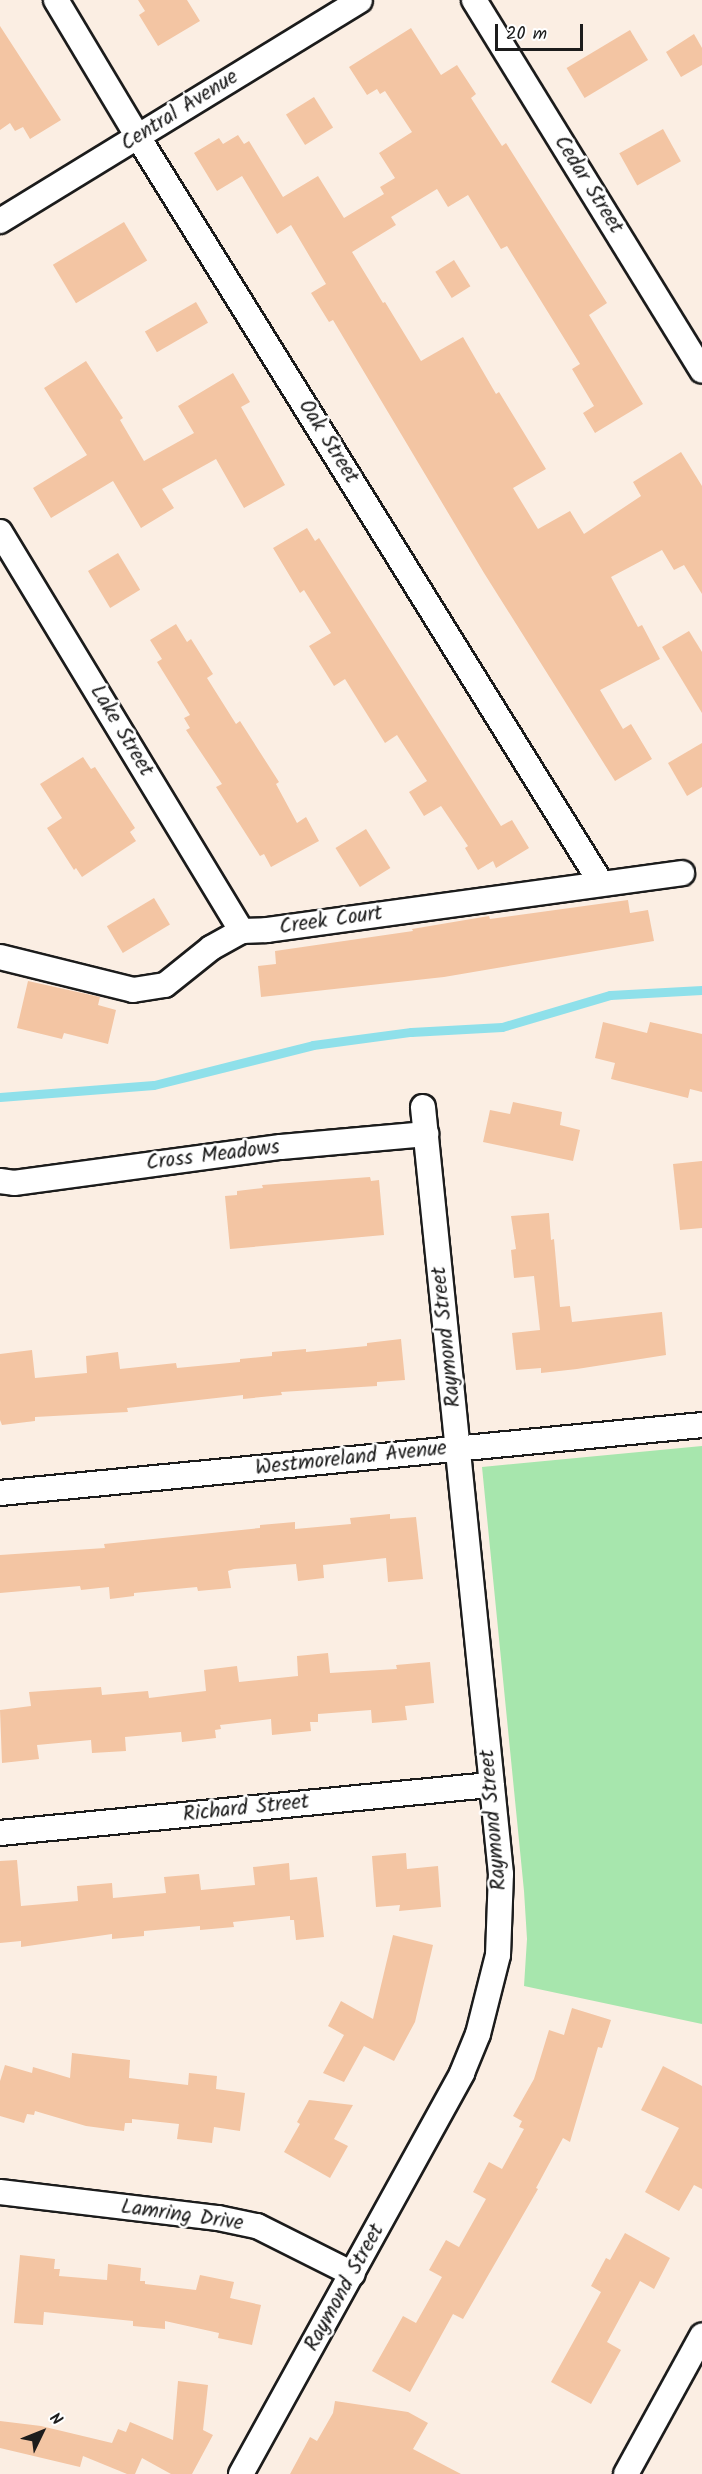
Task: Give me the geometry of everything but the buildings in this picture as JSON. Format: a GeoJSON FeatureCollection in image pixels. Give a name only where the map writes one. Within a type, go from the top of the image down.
{"type":"FeatureCollection","features":[{"type":"Feature","properties":{"kind":"street","name":"Oak Street"},"geometry":{"type":"LineString","coordinates":[[56,0],[138,137],[601,883]]}},
{"type":"Feature","properties":{"kind":"street","name":"Central Avenue"},"geometry":{"type":"LineString","coordinates":[[0,221],[360,0]]}},
{"type":"Feature","properties":{"kind":"street","name":"Cedar Street"},"geometry":{"type":"LineString","coordinates":[[474,0],[702,370]]}},
{"type":"Feature","properties":{"kind":"street","name":"Lake Street"},"geometry":{"type":"LineString","coordinates":[[0,532],[242,931]]}},
{"type":"Feature","properties":{"kind":"street","name":"Creek Court"},"geometry":{"type":"LineString","coordinates":[[0,957],[133,990],[165,985],[211,948],[242,931],[267,930],[682,873]]}},
{"type":"Feature","properties":{"kind":"street","name":"Raymond Street"},"geometry":{"type":"LineString","coordinates":[[241,2474],[457,2082],[478,2034],[491,1991],[498,1955],[501,1875],[423,1107]]}},
{"type":"Feature","properties":{"kind":"street","name":"Cross Meadows"},"geometry":{"type":"LineString","coordinates":[[0,1181],[14,1183],[220,1154],[426,1134]]}},
{"type":"Feature","properties":{"kind":"street","name":"Westmoreland Avenue"},"geometry":{"type":"LineString","coordinates":[[0,1493],[702,1425]]}},
{"type":"Feature","properties":{"kind":"street","name":"Richard Street"},"geometry":{"type":"LineString","coordinates":[[0,1833],[492,1785]]}},
{"type":"Feature","properties":{"kind":"street","name":"Lamring Drive"},"geometry":{"type":"LineString","coordinates":[[0,2192],[218,2218],[257,2226],[352,2274]]}},
{"type":"Feature","properties":{"kind":"street"},"geometry":{"type":"LineString","coordinates":[[626,2474],[702,2336]]}},
{"type":"Feature","properties":{"kind":"green space"},"geometry":{"type":"Polygon","coordinates":[[[702,1446],[702,2024],[524,1986],[527,1939],[524,1891],[482,1467],[702,1446]]]}},
{"type":"Feature","properties":{"kind":"waterway"},"geometry":{"type":"LineString","coordinates":[[0,1097],[154,1085],[313,1045],[411,1032],[502,1027],[610,995],[702,990]]}}]}
